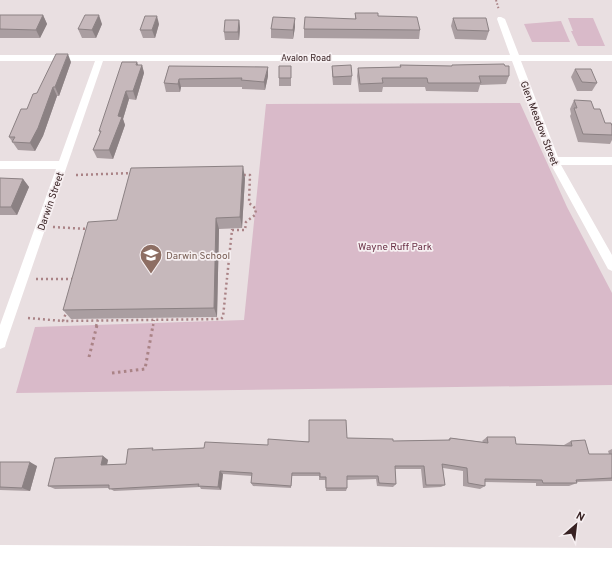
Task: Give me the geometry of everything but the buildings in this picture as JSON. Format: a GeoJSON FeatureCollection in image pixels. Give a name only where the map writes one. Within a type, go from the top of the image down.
{"type":"FeatureCollection","features":[{"type":"Feature","properties":{"kind":"street","name":"Glen Meadow Street"},"geometry":{"type":"LineString","coordinates":[[501,19],[554,161],[612,266]]}},
{"type":"Feature","properties":{"kind":"street","name":"Avalon Road"},"geometry":{"type":"LineString","coordinates":[[0,58],[612,58]]}},
{"type":"Feature","properties":{"kind":"street","name":"Darwin Street"},"geometry":{"type":"LineString","coordinates":[[0,343],[4,321],[23,278],[100,58]]}},
{"type":"Feature","properties":{"kind":"street"},"geometry":{"type":"LineString","coordinates":[[554,161],[612,161]]}},
{"type":"Feature","properties":{"kind":"street"},"geometry":{"type":"LineString","coordinates":[[0,165],[63,165]]}},
{"type":"Feature","properties":{"kind":"street"},"geometry":{"type":"LineString","coordinates":[[0,553],[612,556]]}},
{"type":"Feature","properties":{"kind":"path"},"geometry":{"type":"LineString","coordinates":[[129,180],[131,173]]}},
{"type":"Feature","properties":{"kind":"path"},"geometry":{"type":"LineString","coordinates":[[76,175],[139,174]]}},
{"type":"Feature","properties":{"kind":"path"},"geometry":{"type":"LineString","coordinates":[[28,318],[63,321],[221,320],[224,317],[232,230],[245,230],[246,222],[255,216],[256,209],[249,203],[250,175],[242,175]]}},
{"type":"Feature","properties":{"kind":"path"},"geometry":{"type":"LineString","coordinates":[[41,228],[91,229],[88,236]]}},
{"type":"Feature","properties":{"kind":"path"},"geometry":{"type":"LineString","coordinates":[[74,286],[78,272]]}},
{"type":"Feature","properties":{"kind":"path"},"geometry":{"type":"LineString","coordinates":[[23,278],[76,280]]}},
{"type":"Feature","properties":{"kind":"path"},"geometry":{"type":"LineString","coordinates":[[63,321],[68,307]]}},
{"type":"Feature","properties":{"kind":"path"},"geometry":{"type":"LineString","coordinates":[[89,356],[98,320]]}},
{"type":"Feature","properties":{"kind":"path"},"geometry":{"type":"LineString","coordinates":[[112,373],[145,369],[154,320]]}},
{"type":"Feature","properties":{"kind":"green space"},"geometry":{"type":"Polygon","coordinates":[[[568,18],[593,18],[605,46],[578,46],[571,31],[573,31],[568,18]]]}},
{"type":"Feature","properties":{"kind":"green space"},"geometry":{"type":"Polygon","coordinates":[[[561,21],[570,42],[532,42],[524,24],[561,21]]]}},
{"type":"Feature","properties":{"kind":"green space","name":"Wayne Ruff Park"},"geometry":{"type":"Polygon","coordinates":[[[520,103],[567,207],[612,293],[612,385],[16,393],[35,327],[244,320],[266,104],[520,103]]]}},
{"type":"Feature","properties":{"kind":"place","name":"Darwin School"},"geometry":{"type":"Point","coordinates":[151,274]}}]}
